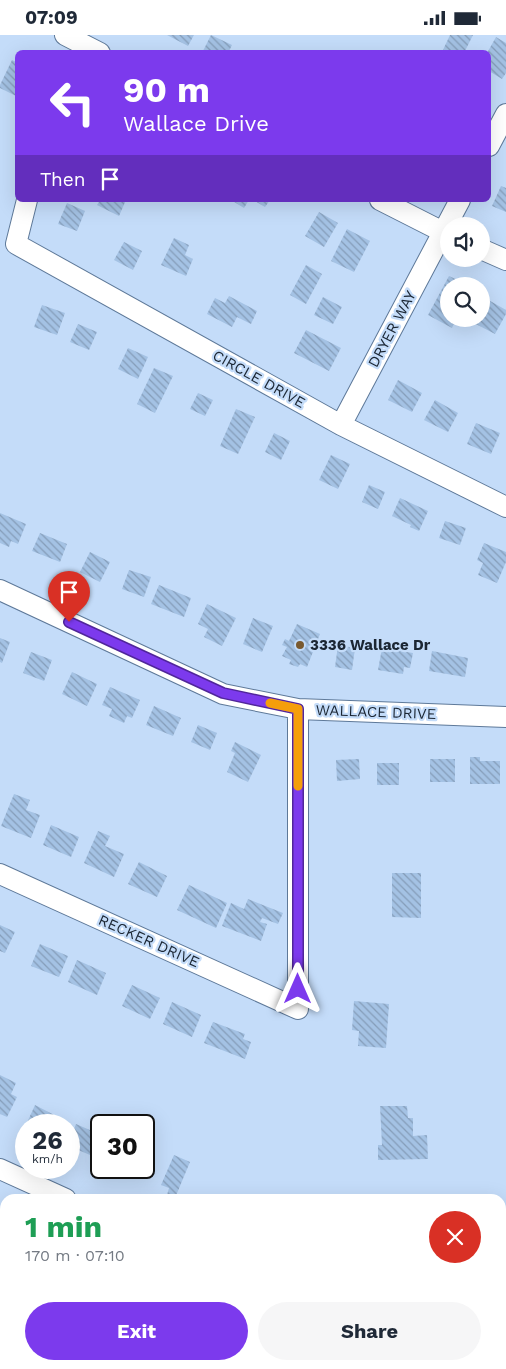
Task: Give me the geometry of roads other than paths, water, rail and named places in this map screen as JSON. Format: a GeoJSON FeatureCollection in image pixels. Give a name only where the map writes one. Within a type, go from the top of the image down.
{"type":"FeatureCollection","features":[{"type":"Feature","properties":{"kind":"street"},"geometry":{"type":"LineString","coordinates":[[68,40],[93,50]]}},
{"type":"Feature","properties":{"kind":"street"},"geometry":{"type":"LineString","coordinates":[[491,142],[506,115]]}},
{"type":"Feature","properties":{"kind":"street","name":"CIRCLE DRIVE"},"geometry":{"type":"LineString","coordinates":[[26,202],[16,244],[341,425],[506,507]]}},
{"type":"Feature","properties":{"kind":"street"},"geometry":{"type":"LineString","coordinates":[[384,202],[440,231]]}},
{"type":"Feature","properties":{"kind":"street","name":"DRYER WAY"},"geometry":{"type":"LineString","coordinates":[[453,217],[459,202]]}},
{"type":"Feature","properties":{"kind":"street","name":"DRYER WAY"},"geometry":{"type":"LineString","coordinates":[[341,425],[440,245]]}},
{"type":"Feature","properties":{"kind":"street"},"geometry":{"type":"LineString","coordinates":[[490,253],[506,260]]}},
{"type":"Feature","properties":{"kind":"street","name":"WALLACE DRIVE"},"geometry":{"type":"LineString","coordinates":[[0,590],[223,693],[298,709],[506,717]]}},
{"type":"Feature","properties":{"kind":"street","name":"RECKER DRIVE"},"geometry":{"type":"LineString","coordinates":[[0,874],[298,1009],[298,709]]}},
{"type":"Feature","properties":{"kind":"street"},"geometry":{"type":"LineString","coordinates":[[0,1169],[55,1194]]}},
{"type":"Feature","properties":{"kind":"place","name":"3336 Wallace Dr"},"geometry":{"type":"Point","coordinates":[300,645]}}]}
